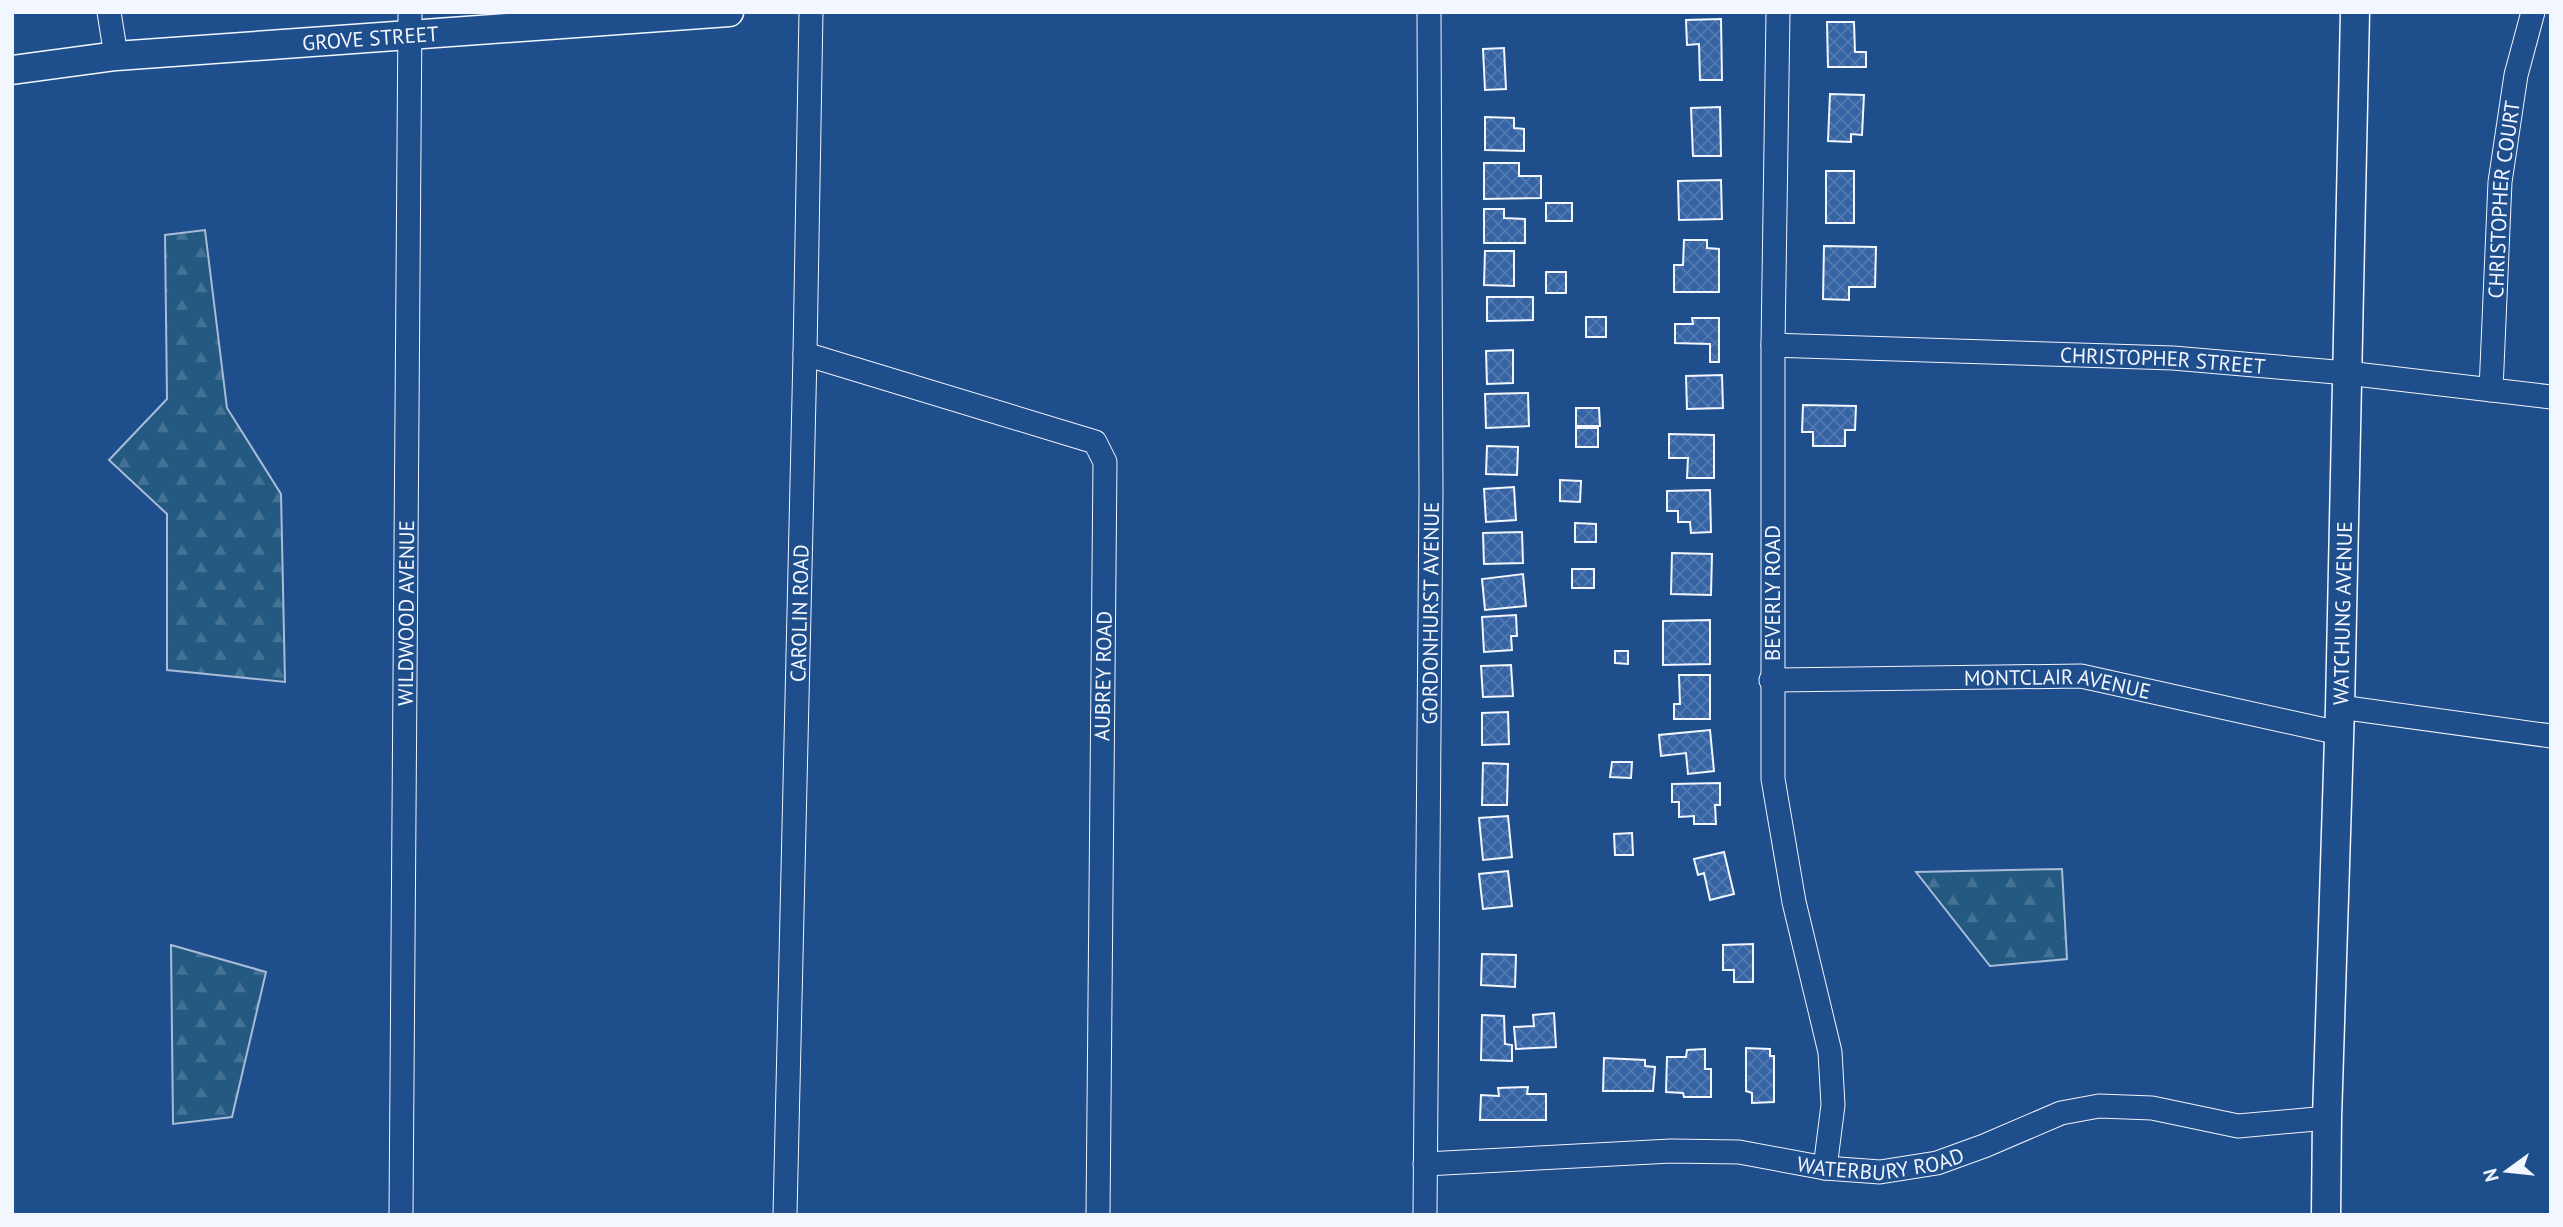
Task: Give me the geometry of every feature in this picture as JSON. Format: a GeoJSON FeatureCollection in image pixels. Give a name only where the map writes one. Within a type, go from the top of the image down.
{"type":"FeatureCollection","features":[{"type":"Feature","properties":{"kind":"main road","name":"GROVE STREET"},"geometry":{"type":"LineString","coordinates":[[12,70],[410,23],[729,12]]}},
{"type":"Feature","properties":{"kind":"main road","name":"WATCHUNG AVENUE"},"geometry":{"type":"LineString","coordinates":[[2326,1215],[2355,12]]}},
{"type":"Feature","properties":{"kind":"street"},"geometry":{"type":"LineString","coordinates":[[109,12],[116,56]]}},
{"type":"Feature","properties":{"kind":"street","name":"CAROLIN ROAD"},"geometry":{"type":"LineString","coordinates":[[785,1215],[806,354],[811,12]]}},
{"type":"Feature","properties":{"kind":"street","name":"GORDONHURST AVENUE"},"geometry":{"type":"LineString","coordinates":[[1425,1215],[1431,493],[1429,12]]}},
{"type":"Feature","properties":{"kind":"street","name":"BEVERLY ROAD"},"geometry":{"type":"LineString","coordinates":[[1779,12],[1773,345],[1773,779],[1794,902],[1830,1052],[1833,1105],[1825,1168]]}},
{"type":"Feature","properties":{"kind":"street","name":"CHRISTOPHER COURT"},"geometry":{"type":"LineString","coordinates":[[2491,390],[2500,183],[2516,75],[2533,12]]}},
{"type":"Feature","properties":{"kind":"street","name":"WILDWOOD AVENUE"},"geometry":{"type":"LineString","coordinates":[[401,1215],[410,23]]}},
{"type":"Feature","properties":{"kind":"street","name":"CHRISTOPHER STREET"},"geometry":{"type":"LineString","coordinates":[[1773,345],[2174,358],[2347,373],[2551,397]]}},
{"type":"Feature","properties":{"kind":"street","name":"AUBREY ROAD"},"geometry":{"type":"LineString","coordinates":[[806,354],[1095,442],[1105,462],[1098,1215]]}},
{"type":"Feature","properties":{"kind":"street","name":"MONTCLAIR AVENUE"},"geometry":{"type":"LineString","coordinates":[[1771,680],[2081,676],[2339,720],[2551,736]]}},
{"type":"Feature","properties":{"kind":"street","name":"WATERBURY ROAD"},"geometry":{"type":"LineString","coordinates":[[1425,1164],[1671,1151],[1739,1152],[1825,1168],[1880,1172],[1937,1163],[2061,1113],[2099,1106],[2152,1108],[2238,1126],[2327,1118]]}},
{"type":"Feature","properties":{"kind":"green space"},"geometry":{"type":"Polygon","coordinates":[[[205,230],[227,408],[281,494],[285,682],[167,670],[167,514],[109,460],[167,399],[165,235],[205,230]]]}},
{"type":"Feature","properties":{"kind":"green space"},"geometry":{"type":"Polygon","coordinates":[[[2062,869],[2067,959],[1990,966],[1916,872],[2062,869]]]}},
{"type":"Feature","properties":{"kind":"green space"},"geometry":{"type":"Polygon","coordinates":[[[171,945],[266,972],[232,1117],[173,1124],[171,945]]]}},
{"type":"Feature","properties":{"kind":"building"},"geometry":{"type":"Polygon","coordinates":[[[1721,19],[1722,80],[1700,80],[1699,44],[1687,45],[1686,20],[1721,19]]]}},
{"type":"Feature","properties":{"kind":"building"},"geometry":{"type":"Polygon","coordinates":[[[1827,22],[1854,22],[1855,52],[1866,52],[1866,67],[1828,67],[1827,22]]]}},
{"type":"Feature","properties":{"kind":"building"},"geometry":{"type":"Polygon","coordinates":[[[1504,48],[1506,89],[1485,90],[1483,49],[1504,48]]]}},
{"type":"Feature","properties":{"kind":"building"},"geometry":{"type":"Polygon","coordinates":[[[1830,94],[1864,95],[1862,135],[1851,134],[1851,142],[1828,141],[1830,94]]]}},
{"type":"Feature","properties":{"kind":"building"},"geometry":{"type":"Polygon","coordinates":[[[1720,107],[1721,156],[1693,156],[1691,108],[1720,107]]]}},
{"type":"Feature","properties":{"kind":"building"},"geometry":{"type":"Polygon","coordinates":[[[1485,117],[1514,118],[1514,128],[1524,129],[1524,151],[1485,150],[1485,117]]]}},
{"type":"Feature","properties":{"kind":"building"},"geometry":{"type":"Polygon","coordinates":[[[1484,163],[1519,163],[1519,176],[1541,176],[1541,198],[1484,199],[1484,163]]]}},
{"type":"Feature","properties":{"kind":"building"},"geometry":{"type":"Polygon","coordinates":[[[1826,171],[1854,171],[1854,223],[1826,223],[1826,171]]]}},
{"type":"Feature","properties":{"kind":"building"},"geometry":{"type":"Polygon","coordinates":[[[1721,180],[1722,219],[1679,220],[1678,181],[1721,180]]]}},
{"type":"Feature","properties":{"kind":"building"},"geometry":{"type":"Polygon","coordinates":[[[1546,203],[1572,203],[1572,221],[1546,221],[1546,203]]]}},
{"type":"Feature","properties":{"kind":"building"},"geometry":{"type":"Polygon","coordinates":[[[1484,209],[1504,209],[1504,218],[1525,219],[1525,243],[1484,243],[1484,209]]]}},
{"type":"Feature","properties":{"kind":"building"},"geometry":{"type":"Polygon","coordinates":[[[1684,240],[1707,240],[1707,248],[1719,249],[1719,292],[1674,292],[1674,265],[1683,265],[1684,240]]]}},
{"type":"Feature","properties":{"kind":"building"},"geometry":{"type":"Polygon","coordinates":[[[1824,246],[1876,247],[1875,287],[1849,287],[1849,300],[1823,299],[1824,246]]]}},
{"type":"Feature","properties":{"kind":"building"},"geometry":{"type":"Polygon","coordinates":[[[1485,251],[1514,251],[1514,286],[1484,285],[1485,251]]]}},
{"type":"Feature","properties":{"kind":"building"},"geometry":{"type":"Polygon","coordinates":[[[1546,272],[1566,272],[1566,293],[1546,293],[1546,272]]]}},
{"type":"Feature","properties":{"kind":"building"},"geometry":{"type":"Polygon","coordinates":[[[1487,297],[1533,297],[1533,320],[1487,321],[1487,297]]]}},
{"type":"Feature","properties":{"kind":"building"},"geometry":{"type":"Polygon","coordinates":[[[1586,317],[1606,317],[1606,337],[1586,337],[1586,317]]]}},
{"type":"Feature","properties":{"kind":"building"},"geometry":{"type":"Polygon","coordinates":[[[1692,318],[1719,318],[1719,362],[1710,362],[1710,344],[1675,343],[1675,324],[1693,324],[1692,318]]]}},
{"type":"Feature","properties":{"kind":"building"},"geometry":{"type":"Polygon","coordinates":[[[1513,350],[1513,383],[1487,384],[1486,351],[1513,350]]]}},
{"type":"Feature","properties":{"kind":"building"},"geometry":{"type":"Polygon","coordinates":[[[1722,375],[1723,408],[1687,409],[1686,376],[1722,375]]]}},
{"type":"Feature","properties":{"kind":"building"},"geometry":{"type":"Polygon","coordinates":[[[1528,393],[1529,426],[1486,428],[1485,394],[1528,393]]]}},
{"type":"Feature","properties":{"kind":"building"},"geometry":{"type":"Polygon","coordinates":[[[1803,405],[1856,406],[1855,430],[1845,430],[1845,446],[1813,446],[1813,432],[1802,432],[1803,405]]]}},
{"type":"Feature","properties":{"kind":"building"},"geometry":{"type":"Polygon","coordinates":[[[1576,408],[1599,408],[1600,426],[1576,426],[1576,408]]]}},
{"type":"Feature","properties":{"kind":"building"},"geometry":{"type":"Polygon","coordinates":[[[1576,428],[1598,428],[1598,447],[1576,447],[1576,428]]]}},
{"type":"Feature","properties":{"kind":"building"},"geometry":{"type":"Polygon","coordinates":[[[1669,434],[1714,435],[1714,478],[1687,478],[1688,458],[1669,458],[1669,434]]]}},
{"type":"Feature","properties":{"kind":"building"},"geometry":{"type":"Polygon","coordinates":[[[1487,446],[1518,447],[1517,475],[1486,474],[1487,446]]]}},
{"type":"Feature","properties":{"kind":"building"},"geometry":{"type":"Polygon","coordinates":[[[1560,480],[1581,481],[1580,502],[1560,501],[1560,480]]]}},
{"type":"Feature","properties":{"kind":"building"},"geometry":{"type":"Polygon","coordinates":[[[1514,487],[1516,520],[1486,522],[1484,489],[1514,487]]]}},
{"type":"Feature","properties":{"kind":"building"},"geometry":{"type":"Polygon","coordinates":[[[1710,490],[1711,532],[1691,533],[1690,522],[1678,522],[1678,511],[1667,511],[1667,491],[1710,490]]]}},
{"type":"Feature","properties":{"kind":"building"},"geometry":{"type":"Polygon","coordinates":[[[1575,523],[1596,524],[1596,542],[1575,542],[1575,523]]]}},
{"type":"Feature","properties":{"kind":"building"},"geometry":{"type":"Polygon","coordinates":[[[1522,532],[1523,563],[1484,564],[1483,533],[1522,532]]]}},
{"type":"Feature","properties":{"kind":"building"},"geometry":{"type":"Polygon","coordinates":[[[1672,553],[1712,554],[1711,595],[1671,594],[1672,553]]]}},
{"type":"Feature","properties":{"kind":"building"},"geometry":{"type":"Polygon","coordinates":[[[1572,569],[1594,569],[1594,588],[1572,588],[1572,569]]]}},
{"type":"Feature","properties":{"kind":"building"},"geometry":{"type":"Polygon","coordinates":[[[1523,574],[1526,606],[1485,610],[1482,579],[1523,574]]]}},
{"type":"Feature","properties":{"kind":"building"},"geometry":{"type":"Polygon","coordinates":[[[1516,615],[1517,636],[1511,636],[1512,650],[1484,652],[1482,617],[1516,615]]]}},
{"type":"Feature","properties":{"kind":"building"},"geometry":{"type":"Polygon","coordinates":[[[1710,620],[1710,664],[1663,665],[1663,621],[1710,620]]]}},
{"type":"Feature","properties":{"kind":"building"},"geometry":{"type":"Polygon","coordinates":[[[1615,651],[1628,651],[1628,664],[1615,663],[1615,651]]]}},
{"type":"Feature","properties":{"kind":"building"},"geometry":{"type":"Polygon","coordinates":[[[1511,665],[1513,696],[1483,697],[1481,666],[1511,665]]]}},
{"type":"Feature","properties":{"kind":"building"},"geometry":{"type":"Polygon","coordinates":[[[1679,675],[1710,675],[1710,719],[1674,719],[1674,704],[1680,704],[1679,675]]]}},
{"type":"Feature","properties":{"kind":"building"},"geometry":{"type":"Polygon","coordinates":[[[1508,712],[1509,744],[1482,745],[1482,713],[1508,712]]]}},
{"type":"Feature","properties":{"kind":"building"},"geometry":{"type":"Polygon","coordinates":[[[1710,730],[1714,771],[1688,774],[1686,753],[1661,756],[1659,735],[1710,730]]]}},
{"type":"Feature","properties":{"kind":"building"},"geometry":{"type":"Polygon","coordinates":[[[1612,762],[1632,762],[1631,778],[1610,777],[1612,762]]]}},
{"type":"Feature","properties":{"kind":"building"},"geometry":{"type":"Polygon","coordinates":[[[1483,763],[1508,764],[1507,805],[1482,805],[1483,763]]]}},
{"type":"Feature","properties":{"kind":"building"},"geometry":{"type":"Polygon","coordinates":[[[1720,783],[1720,805],[1715,805],[1716,824],[1694,824],[1694,816],[1679,817],[1679,802],[1672,802],[1672,784],[1720,783]]]}},
{"type":"Feature","properties":{"kind":"building"},"geometry":{"type":"Polygon","coordinates":[[[1508,816],[1512,857],[1483,860],[1479,818],[1508,816]]]}},
{"type":"Feature","properties":{"kind":"building"},"geometry":{"type":"Polygon","coordinates":[[[1632,833],[1633,855],[1615,855],[1614,834],[1632,833]]]}},
{"type":"Feature","properties":{"kind":"building"},"geometry":{"type":"Polygon","coordinates":[[[1724,852],[1734,894],[1710,900],[1704,873],[1698,875],[1694,859],[1724,852]]]}},
{"type":"Feature","properties":{"kind":"building"},"geometry":{"type":"Polygon","coordinates":[[[1508,871],[1512,906],[1483,909],[1479,874],[1508,871]]]}},
{"type":"Feature","properties":{"kind":"building"},"geometry":{"type":"Polygon","coordinates":[[[1753,944],[1753,982],[1734,982],[1734,970],[1723,970],[1723,945],[1753,944]]]}},
{"type":"Feature","properties":{"kind":"building"},"geometry":{"type":"Polygon","coordinates":[[[1482,954],[1516,955],[1515,987],[1481,985],[1482,954]]]}},
{"type":"Feature","properties":{"kind":"building"},"geometry":{"type":"Polygon","coordinates":[[[1554,1013],[1556,1047],[1516,1049],[1514,1027],[1534,1026],[1533,1015],[1554,1013]]]}},
{"type":"Feature","properties":{"kind":"building"},"geometry":{"type":"Polygon","coordinates":[[[1482,1015],[1504,1016],[1505,1044],[1512,1045],[1512,1061],[1481,1060],[1482,1015]]]}},
{"type":"Feature","properties":{"kind":"building"},"geometry":{"type":"Polygon","coordinates":[[[1746,1048],[1770,1049],[1770,1056],[1774,1056],[1774,1102],[1752,1103],[1752,1093],[1746,1091],[1746,1048]]]}},
{"type":"Feature","properties":{"kind":"building"},"geometry":{"type":"Polygon","coordinates":[[[1705,1049],[1705,1069],[1711,1069],[1711,1097],[1684,1097],[1683,1093],[1666,1092],[1667,1057],[1686,1057],[1687,1050],[1705,1049]]]}},
{"type":"Feature","properties":{"kind":"building"},"geometry":{"type":"Polygon","coordinates":[[[1604,1058],[1645,1060],[1645,1066],[1655,1067],[1653,1091],[1603,1091],[1604,1058]]]}},
{"type":"Feature","properties":{"kind":"building"},"geometry":{"type":"Polygon","coordinates":[[[1528,1087],[1527,1094],[1546,1094],[1546,1120],[1480,1120],[1481,1095],[1499,1096],[1498,1088],[1528,1087]]]}}]}
